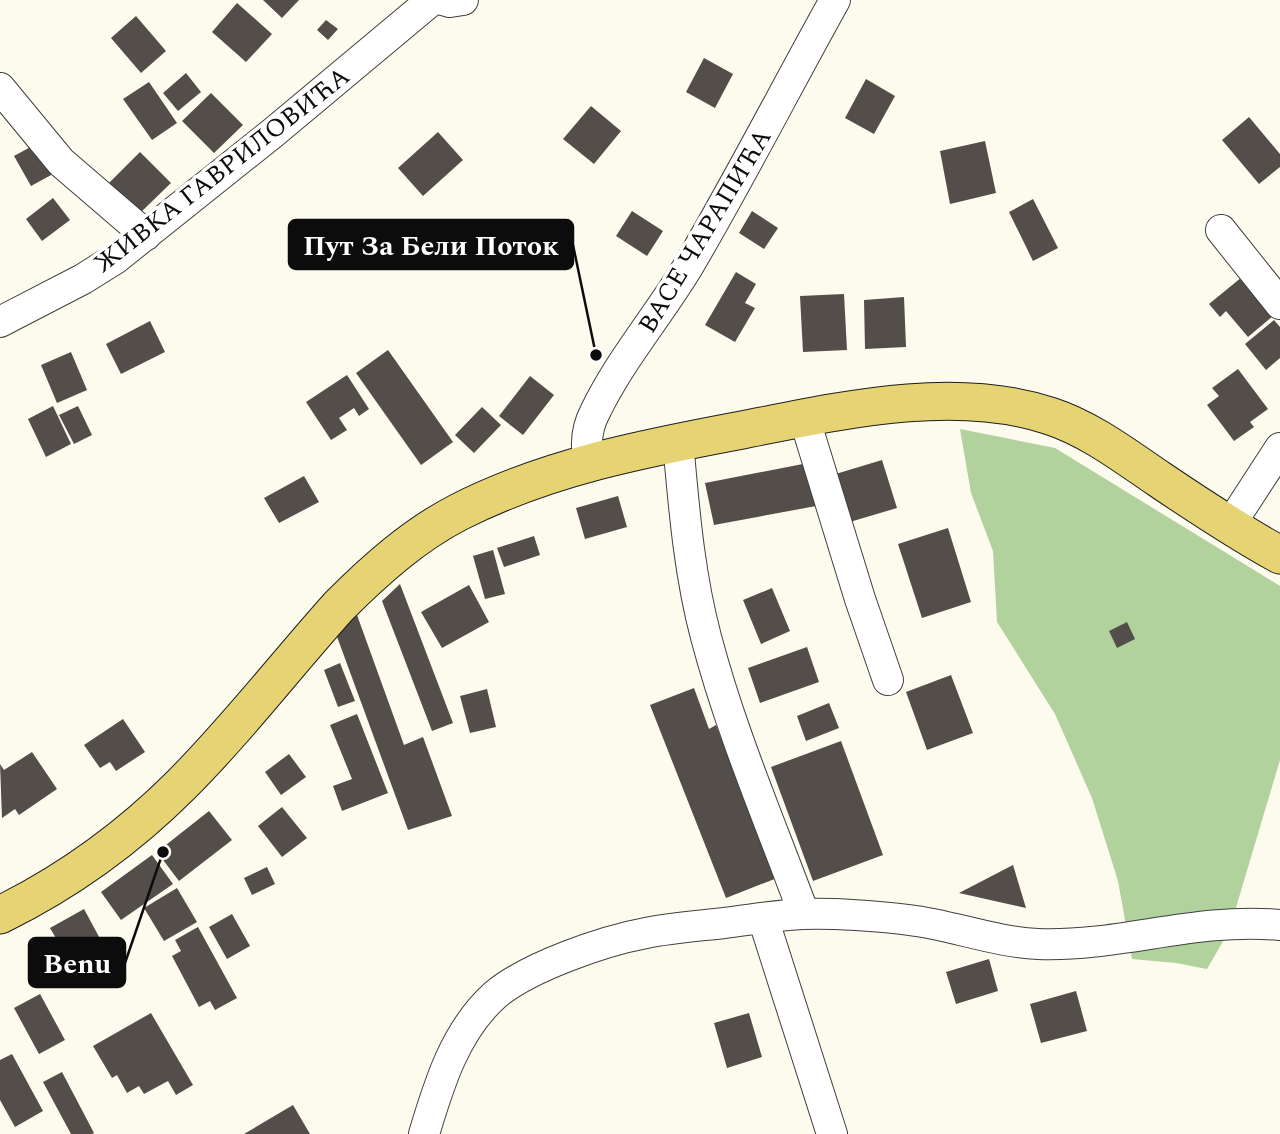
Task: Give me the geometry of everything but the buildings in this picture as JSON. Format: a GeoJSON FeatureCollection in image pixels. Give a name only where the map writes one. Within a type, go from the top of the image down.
{"type":"FeatureCollection","features":[{"type":"Feature","properties":{"kind":"main road"},"geometry":{"type":"LineString","coordinates":[[0,915],[74,874],[161,803],[217,746],[339,606],[404,548],[430,529],[474,505],[518,486],[589,463],[678,442],[880,406],[948,402],[1002,405],[1067,422],[1110,445],[1280,555]]}},
{"type":"Feature","properties":{"kind":"street","name":"ЖИВКА ГАВРИЛОВИЋА"},"geometry":{"type":"LineString","coordinates":[[0,322],[83,279],[146,235],[432,0]]}},
{"type":"Feature","properties":{"kind":"street"},"geometry":{"type":"LineString","coordinates":[[443,0],[463,0]]}},
{"type":"Feature","properties":{"kind":"street","name":"ВАСЕ ЧАРАПИЋА"},"geometry":{"type":"LineString","coordinates":[[589,463],[588,428],[594,412],[688,266],[835,0]]}},
{"type":"Feature","properties":{"kind":"street"},"geometry":{"type":"LineString","coordinates":[[0,89],[61,162],[146,235]]}},
{"type":"Feature","properties":{"kind":"street"},"geometry":{"type":"LineString","coordinates":[[1221,230],[1280,304]]}},
{"type":"Feature","properties":{"kind":"street"},"geometry":{"type":"LineString","coordinates":[[804,418],[888,680]]}},
{"type":"Feature","properties":{"kind":"street"},"geometry":{"type":"LineString","coordinates":[[678,442],[684,524],[706,636],[732,725],[804,914]]}},
{"type":"Feature","properties":{"kind":"street"},"geometry":{"type":"LineString","coordinates":[[1230,525],[1280,448]]}},
{"type":"Feature","properties":{"kind":"street"},"geometry":{"type":"LineString","coordinates":[[424,1134],[438,1084],[460,1039],[476,1015],[496,994],[544,965],[644,933],[804,914],[909,920],[993,938],[1039,944],[1088,943],[1210,924],[1248,922],[1280,925]]}},
{"type":"Feature","properties":{"kind":"street"},"geometry":{"type":"LineString","coordinates":[[763,918],[832,1134]]}},
{"type":"Feature","properties":{"kind":"green space"},"geometry":{"type":"Polygon","coordinates":[[[960,429],[1055,448],[1280,586],[1280,760],[1229,931],[1207,969],[1132,959],[1118,881],[1092,798],[1055,714],[997,622],[993,551],[971,493],[960,429]]]}},
{"type":"Feature","properties":{"kind":"place","name":"Пут За Бели Поток"},"geometry":{"type":"Point","coordinates":[596,355]}},
{"type":"Feature","properties":{"kind":"place","name":"Benu"},"geometry":{"type":"Point","coordinates":[163,852]}}]}
